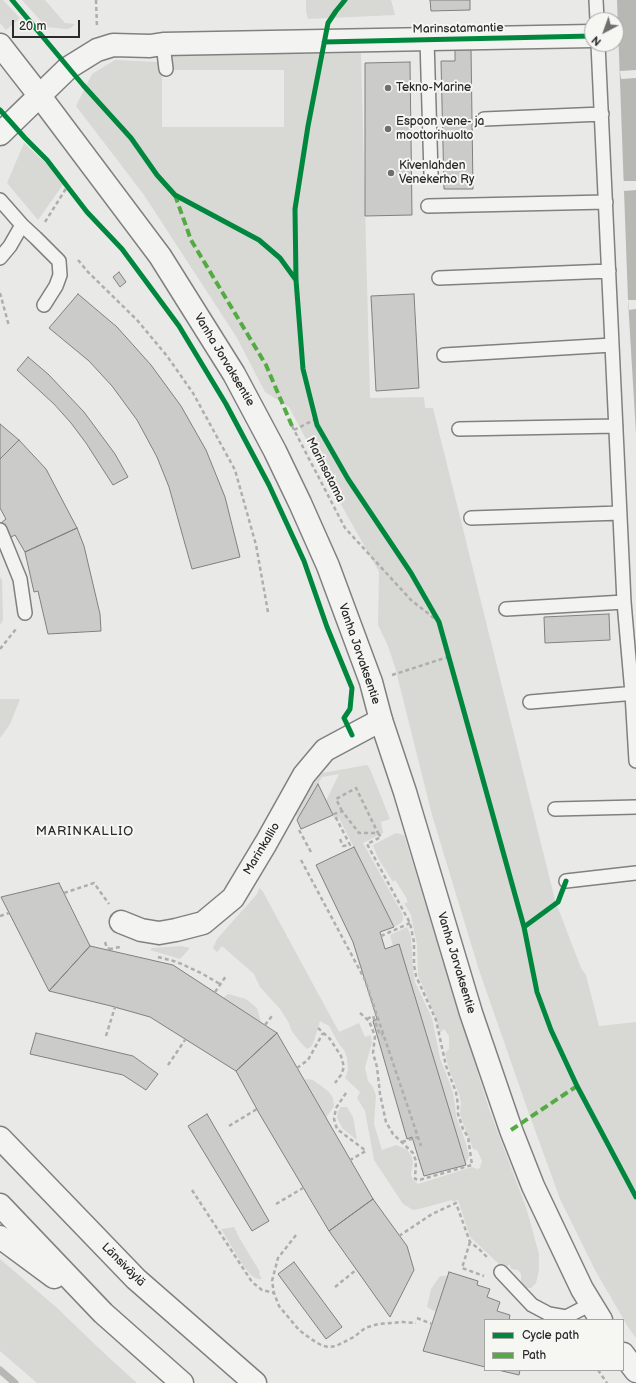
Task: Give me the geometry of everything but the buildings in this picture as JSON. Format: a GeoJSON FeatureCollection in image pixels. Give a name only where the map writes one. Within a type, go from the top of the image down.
{"type":"FeatureCollection","features":[{"type":"Feature","properties":{"kind":"main road","name":"Marinsatamantie"},"geometry":{"type":"LineString","coordinates":[[0,134],[68,68],[97,50],[113,46],[584,36]]}},
{"type":"Feature","properties":{"kind":"main road","name":"Vanha Jorvaksentie"},"geometry":{"type":"LineString","coordinates":[[0,45],[160,256],[234,374],[275,451],[328,566],[370,682],[405,792],[471,1013],[511,1130],[533,1186],[582,1289],[596,1312]]}},
{"type":"Feature","properties":{"kind":"main road","name":"Marinkallio"},"geometry":{"type":"LineString","coordinates":[[121,922],[141,930],[159,932],[176,930],[203,923],[233,898],[304,775],[325,750],[381,720]]}},
{"type":"Feature","properties":{"kind":"main road","name":"Länsiväylä"},"geometry":{"type":"LineString","coordinates":[[0,1138],[136,1279],[255,1383]]}},
{"type":"Feature","properties":{"kind":"main road"},"geometry":{"type":"LineString","coordinates":[[0,1205],[103,1313],[182,1383]]}},
{"type":"Feature","properties":{"kind":"main road"},"geometry":{"type":"LineString","coordinates":[[0,1237],[103,1313]]}},
{"type":"Feature","properties":{"kind":"main road"},"geometry":{"type":"LineString","coordinates":[[624,1355],[636,1371]]}},
{"type":"Feature","properties":{"kind":"lane"},"geometry":{"type":"LineString","coordinates":[[596,0],[597,12]]}},
{"type":"Feature","properties":{"kind":"lane"},"geometry":{"type":"LineString","coordinates":[[427,40],[431,174]]}},
{"type":"Feature","properties":{"kind":"lane"},"geometry":{"type":"LineString","coordinates":[[163,44],[166,69]]}},
{"type":"Feature","properties":{"kind":"lane"},"geometry":{"type":"LineString","coordinates":[[598,52],[624,602],[634,693],[636,761]]}},
{"type":"Feature","properties":{"kind":"lane"},"geometry":{"type":"LineString","coordinates":[[484,119],[602,114]]}},
{"type":"Feature","properties":{"kind":"lane"},"geometry":{"type":"LineString","coordinates":[[0,200],[22,225],[58,261],[60,275],[56,286],[44,306]]}},
{"type":"Feature","properties":{"kind":"lane"},"geometry":{"type":"LineString","coordinates":[[428,206],[606,202]]}},
{"type":"Feature","properties":{"kind":"lane"},"geometry":{"type":"LineString","coordinates":[[0,258],[10,246],[22,225]]}},
{"type":"Feature","properties":{"kind":"lane"},"geometry":{"type":"LineString","coordinates":[[439,278],[609,271]]}},
{"type":"Feature","properties":{"kind":"lane"},"geometry":{"type":"LineString","coordinates":[[444,356],[612,345]]}},
{"type":"Feature","properties":{"kind":"lane"},"geometry":{"type":"LineString","coordinates":[[459,429],[616,426]]}},
{"type":"Feature","properties":{"kind":"lane"},"geometry":{"type":"LineString","coordinates":[[472,518],[620,513]]}},
{"type":"Feature","properties":{"kind":"lane"},"geometry":{"type":"LineString","coordinates":[[0,530],[20,579],[24,613]]}},
{"type":"Feature","properties":{"kind":"lane"},"geometry":{"type":"LineString","coordinates":[[506,609],[624,602]]}},
{"type":"Feature","properties":{"kind":"lane"},"geometry":{"type":"LineString","coordinates":[[530,702],[634,693]]}},
{"type":"Feature","properties":{"kind":"lane"},"geometry":{"type":"LineString","coordinates":[[555,809],[636,807]]}},
{"type":"Feature","properties":{"kind":"lane"},"geometry":{"type":"LineString","coordinates":[[566,882],[636,873]]}},
{"type":"Feature","properties":{"kind":"lane"},"geometry":{"type":"LineString","coordinates":[[501,1272],[532,1305],[549,1314],[566,1317],[596,1312]]}},
{"type":"Feature","properties":{"kind":"path"},"geometry":{"type":"LineString","coordinates":[[96,0],[97,30]]}},
{"type":"Feature","properties":{"kind":"path"},"geometry":{"type":"LineString","coordinates":[[63,180],[71,192]]}},
{"type":"Feature","properties":{"kind":"path"},"geometry":{"type":"LineString","coordinates":[[46,221],[51,227]]}},
{"type":"Feature","properties":{"kind":"path"},"geometry":{"type":"LineString","coordinates":[[74,255],[88,272],[137,320],[167,356],[193,393],[235,470],[256,545],[268,612]]}},
{"type":"Feature","properties":{"kind":"path"},"geometry":{"type":"LineString","coordinates":[[0,293],[9,326]]}},
{"type":"Feature","properties":{"kind":"path"},"geometry":{"type":"LineString","coordinates":[[294,430],[316,422],[314,412]]}},
{"type":"Feature","properties":{"kind":"path"},"geometry":{"type":"LineString","coordinates":[[432,610],[439,622],[440,629]]}},
{"type":"Feature","properties":{"kind":"path"},"geometry":{"type":"LineString","coordinates":[[0,649],[13,634],[24,613]]}},
{"type":"Feature","properties":{"kind":"path"},"geometry":{"type":"LineString","coordinates":[[446,650],[450,664]]}},
{"type":"Feature","properties":{"kind":"path"},"geometry":{"type":"LineString","coordinates":[[392,675],[448,657]]}},
{"type":"Feature","properties":{"kind":"path"},"geometry":{"type":"LineString","coordinates":[[359,1012],[369,1021],[376,1036],[373,1053],[377,1067],[380,1094],[386,1122],[393,1134],[413,1153],[416,1161],[415,1179],[419,1180],[472,1165],[468,1137],[463,1129],[458,1114],[456,1092],[446,1066],[436,1020],[416,976],[414,965],[414,942],[410,923],[367,844],[381,837],[356,788],[336,799],[342,811],[359,833],[378,833]]}},
{"type":"Feature","properties":{"kind":"path"},"geometry":{"type":"LineString","coordinates":[[340,839],[344,846],[350,845],[334,814],[342,811]]}},
{"type":"Feature","properties":{"kind":"path"},"geometry":{"type":"LineString","coordinates":[[300,860],[365,980],[421,1146]]}},
{"type":"Feature","properties":{"kind":"path"},"geometry":{"type":"LineString","coordinates":[[64,893],[94,883],[121,922]]}},
{"type":"Feature","properties":{"kind":"path"},"geometry":{"type":"LineString","coordinates":[[0,916],[9,913]]}},
{"type":"Feature","properties":{"kind":"path"},"geometry":{"type":"LineString","coordinates":[[381,936],[410,923]]}},
{"type":"Feature","properties":{"kind":"path"},"geometry":{"type":"LineString","coordinates":[[105,942],[107,948],[110,950],[122,948]]}},
{"type":"Feature","properties":{"kind":"path"},"geometry":{"type":"LineString","coordinates":[[157,956],[177,962],[220,984]]}},
{"type":"Feature","properties":{"kind":"path"},"geometry":{"type":"LineString","coordinates":[[215,992],[226,976]]}},
{"type":"Feature","properties":{"kind":"path"},"geometry":{"type":"LineString","coordinates":[[106,1036],[115,1007]]}},
{"type":"Feature","properties":{"kind":"path"},"geometry":{"type":"LineString","coordinates":[[265,1025],[272,1016]]}},
{"type":"Feature","properties":{"kind":"path"},"geometry":{"type":"LineString","coordinates":[[367,1019],[373,1016],[380,1035],[383,1034]]}},
{"type":"Feature","properties":{"kind":"path"},"geometry":{"type":"LineString","coordinates":[[318,1028],[330,1039],[341,1056],[344,1067],[341,1075],[334,1083]]}},
{"type":"Feature","properties":{"kind":"path"},"geometry":{"type":"LineString","coordinates":[[297,1068],[308,1060],[324,1033]]}},
{"type":"Feature","properties":{"kind":"path"},"geometry":{"type":"LineString","coordinates":[[168,1065],[185,1040]]}},
{"type":"Feature","properties":{"kind":"path"},"geometry":{"type":"LineString","coordinates":[[346,1094],[336,1108],[334,1119],[337,1129],[366,1151],[350,1160]]}},
{"type":"Feature","properties":{"kind":"path"},"geometry":{"type":"LineString","coordinates":[[229,1126],[257,1109]]}},
{"type":"Feature","properties":{"kind":"path"},"geometry":{"type":"LineString","coordinates":[[402,1142],[418,1137]]}},
{"type":"Feature","properties":{"kind":"path"},"geometry":{"type":"LineString","coordinates":[[276,1204],[303,1188]]}},
{"type":"Feature","properties":{"kind":"path"},"geometry":{"type":"LineString","coordinates":[[192,1190],[252,1282],[262,1290],[274,1293]]}},
{"type":"Feature","properties":{"kind":"path"},"geometry":{"type":"LineString","coordinates":[[399,1236],[432,1214],[456,1203],[470,1242],[479,1249],[501,1272],[496,1281],[462,1268],[470,1242]]}},
{"type":"Feature","properties":{"kind":"path"},"geometry":{"type":"LineString","coordinates":[[296,1235],[278,1258],[272,1281],[274,1293],[279,1306],[299,1330],[321,1345],[328,1347],[336,1346],[354,1337],[365,1328],[378,1324],[403,1322],[416,1323]]}},
{"type":"Feature","properties":{"kind":"path"},"geometry":{"type":"LineString","coordinates":[[335,1286],[356,1270]]}},
{"type":"Feature","properties":{"kind":"path"},"geometry":{"type":"LineString","coordinates":[[417,1318],[432,1324]]}},
{"type":"Feature","properties":{"kind":"path"},"geometry":{"type":"LineString","coordinates":[[599,1371],[607,1383]]}},
{"type":"Feature","properties":{"kind":"shaded area"},"geometry":{"type":"Polygon","coordinates":[[[0,0],[3,0],[20,18],[6,30],[0,23],[0,0]]]}},
{"type":"Feature","properties":{"kind":"shaded area"},"geometry":{"type":"Polygon","coordinates":[[[22,0],[45,0],[65,23],[75,24],[71,28],[67,29],[47,27],[22,0]]]}},
{"type":"Feature","properties":{"kind":"shaded area"},"geometry":{"type":"Polygon","coordinates":[[[306,0],[391,0],[395,15],[308,19],[306,12],[306,0]]]}},
{"type":"Feature","properties":{"kind":"shaded area"},"geometry":{"type":"Polygon","coordinates":[[[617,0],[636,0],[636,434],[628,300],[619,52],[624,52],[624,12],[617,12],[617,0]]]}},
{"type":"Feature","properties":{"kind":"shaded area"},"geometry":{"type":"Polygon","coordinates":[[[172,51],[286,54],[361,53],[370,398],[424,397],[425,408],[433,408],[555,900],[581,968],[586,975],[599,1026],[636,1022],[636,1338],[595,1270],[560,1199],[478,967],[432,815],[395,667],[388,646],[378,625],[379,572],[289,407],[265,392],[237,338],[144,195],[76,106],[92,74],[115,60],[158,62],[162,70],[162,127],[284,127],[284,70],[173,70],[172,51]]]}},
{"type":"Feature","properties":{"kind":"shaded area"},"geometry":{"type":"Polygon","coordinates":[[[24,143],[52,169],[64,183],[38,220],[7,183],[24,143]]]}},
{"type":"Feature","properties":{"kind":"shaded area"},"geometry":{"type":"Polygon","coordinates":[[[0,577],[2,580],[3,620],[0,625],[0,577]]]}},
{"type":"Feature","properties":{"kind":"shaded area"},"geometry":{"type":"Polygon","coordinates":[[[0,699],[20,699],[10,724],[0,738],[0,699]]]}},
{"type":"Feature","properties":{"kind":"shaded area"},"geometry":{"type":"Polygon","coordinates":[[[367,765],[390,819],[381,822],[383,833],[363,843],[403,915],[403,920],[401,923],[394,927],[339,818],[335,820],[326,801],[339,774],[322,777],[297,820],[296,812],[322,773],[367,765]]]}},
{"type":"Feature","properties":{"kind":"shaded area"},"geometry":{"type":"Polygon","coordinates":[[[396,833],[404,835],[489,1109],[526,1207],[539,1254],[539,1270],[536,1283],[531,1288],[525,1288],[521,1281],[521,1274],[518,1270],[511,1269],[510,1265],[503,1267],[500,1265],[470,1237],[458,1200],[453,1202],[452,1200],[413,1210],[403,1204],[374,1160],[365,1111],[357,1098],[360,1092],[345,1078],[348,1070],[347,1058],[344,1050],[329,1026],[320,1021],[314,1041],[311,1047],[307,1049],[291,1030],[289,1023],[280,1009],[260,987],[254,974],[222,946],[217,952],[213,948],[217,939],[257,894],[259,888],[262,890],[339,1032],[359,1023],[365,1037],[371,1035],[372,1043],[365,1067],[368,1081],[373,1087],[376,1096],[374,1124],[382,1150],[396,1145],[406,1149],[411,1155],[413,1162],[411,1175],[413,1180],[418,1184],[472,1167],[477,1169],[480,1168],[482,1161],[477,1150],[473,1149],[461,1118],[461,1103],[459,1094],[449,1069],[445,1053],[449,1049],[449,1036],[444,1029],[440,1033],[437,1021],[418,975],[417,945],[411,915],[404,903],[407,903],[407,899],[395,880],[393,882],[378,858],[373,845],[396,833]]]}},
{"type":"Feature","properties":{"kind":"shaded area"},"geometry":{"type":"Polygon","coordinates":[[[407,927],[411,936],[415,982],[432,1018],[440,1058],[453,1092],[456,1116],[466,1143],[469,1157],[465,1164],[399,944],[393,946],[390,935],[407,927]]]}},
{"type":"Feature","properties":{"kind":"shaded area"},"geometry":{"type":"Polygon","coordinates":[[[181,946],[190,948],[180,959],[150,950],[152,948],[181,946]]]}},
{"type":"Feature","properties":{"kind":"shaded area"},"geometry":{"type":"Polygon","coordinates":[[[228,994],[246,999],[257,1008],[261,1022],[223,998],[228,994]]]}},
{"type":"Feature","properties":{"kind":"shaded area"},"geometry":{"type":"Polygon","coordinates":[[[304,1080],[313,1080],[320,1085],[329,1092],[333,1098],[334,1106],[326,1118],[304,1080]]]}},
{"type":"Feature","properties":{"kind":"shaded area"},"geometry":{"type":"Polygon","coordinates":[[[341,1107],[347,1107],[353,1117],[357,1140],[343,1129],[337,1118],[338,1111],[341,1107]]]}},
{"type":"Feature","properties":{"kind":"shaded area"},"geometry":{"type":"Polygon","coordinates":[[[234,1227],[260,1272],[259,1274],[262,1279],[257,1279],[251,1275],[242,1264],[221,1229],[234,1227]]]}},
{"type":"Feature","properties":{"kind":"shaded area"},"geometry":{"type":"Polygon","coordinates":[[[0,1259],[56,1307],[137,1383],[37,1383],[0,1351],[0,1259]]]}},
{"type":"Feature","properties":{"kind":"shaded area"},"geometry":{"type":"Polygon","coordinates":[[[440,1276],[448,1276],[436,1312],[427,1307],[431,1289],[440,1276]]]}},
{"type":"Feature","properties":{"kind":"pier"},"geometry":{"type":"Polygon","coordinates":[[[636,70],[636,78],[621,79],[620,71],[636,70]]]}},
{"type":"Feature","properties":{"kind":"pier"},"geometry":{"type":"Polygon","coordinates":[[[623,181],[636,181],[636,190],[624,191],[623,181]]]}},
{"type":"Feature","properties":{"kind":"pier"},"geometry":{"type":"Polygon","coordinates":[[[628,300],[636,300],[636,309],[629,310],[628,300]]]}},
{"type":"Feature","properties":{"kind":"waterway"},"geometry":{"type":"LineString","coordinates":[[0,1370],[15,1383]]}},
{"type":"Feature","properties":{"kind":"marked path"},"geometry":{"type":"LineString","coordinates":[[175,195],[191,240],[266,365],[292,426]]}},
{"type":"Feature","properties":{"kind":"marked path"},"geometry":{"type":"LineString","coordinates":[[511,1130],[577,1086]]}},
{"type":"Feature","properties":{"kind":"cycle path"},"geometry":{"type":"LineString","coordinates":[[12,0],[83,85],[131,138],[157,175],[175,195],[259,240],[280,258],[296,280]]}},
{"type":"Feature","properties":{"kind":"cycle path","name":"Marinsatama"},"geometry":{"type":"LineString","coordinates":[[345,0],[328,23],[308,126],[295,209],[296,280],[303,369],[317,425],[348,479],[411,573],[439,622],[524,927],[537,992],[551,1030],[577,1086],[636,1197]]}},
{"type":"Feature","properties":{"kind":"cycle path"},"geometry":{"type":"LineString","coordinates":[[324,42],[584,36]]}},
{"type":"Feature","properties":{"kind":"cycle path"},"geometry":{"type":"LineString","coordinates":[[0,110],[47,160],[87,212],[122,249],[179,326],[226,404],[269,485],[304,561],[327,627],[352,688],[350,709],[344,718],[352,735]]}},
{"type":"Feature","properties":{"kind":"cycle path"},"geometry":{"type":"LineString","coordinates":[[524,927],[558,902],[566,881]]}},
{"type":"Feature","properties":{"kind":"place","name":"Tekno-Marine"},"geometry":{"type":"Point","coordinates":[388,88]}},
{"type":"Feature","properties":{"kind":"place","name":"Espoon vene- ja moottorihuolto"},"geometry":{"type":"Point","coordinates":[388,129]}},
{"type":"Feature","properties":{"kind":"place","name":"Kivenlahden Venekerho Ry"},"geometry":{"type":"Point","coordinates":[391,173]}},
{"type":"Feature","properties":{"kind":"district","name":"MARINKALLIO"},"geometry":{"type":"Point","coordinates":[85,832]}}]}
